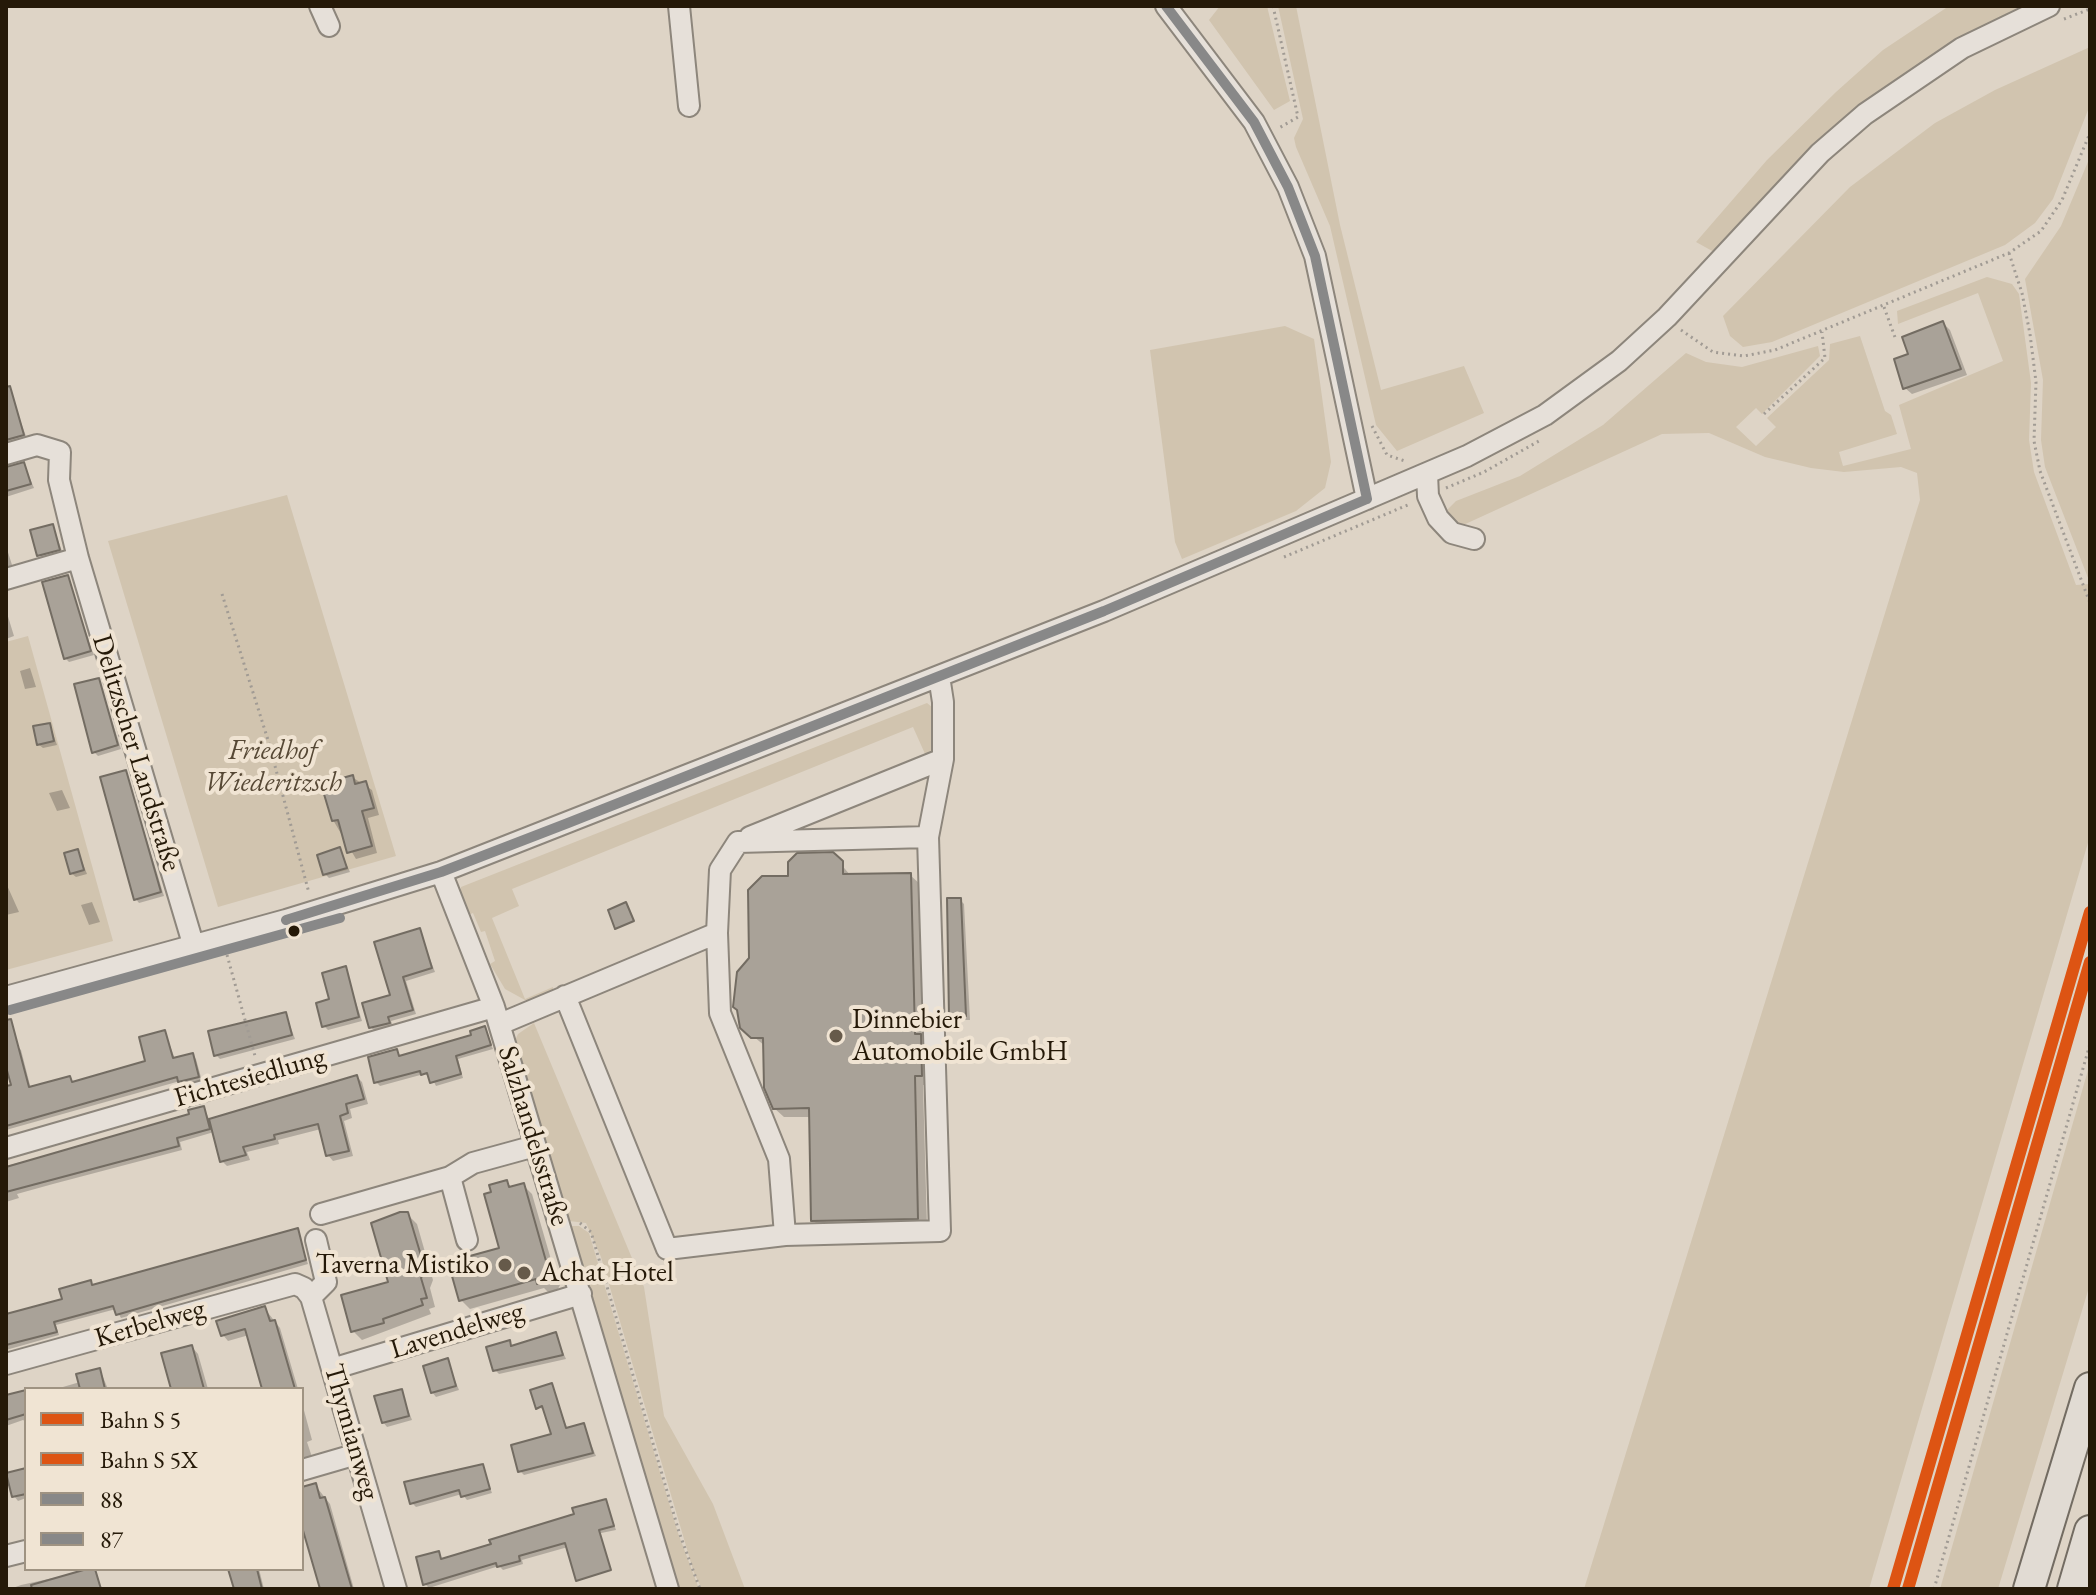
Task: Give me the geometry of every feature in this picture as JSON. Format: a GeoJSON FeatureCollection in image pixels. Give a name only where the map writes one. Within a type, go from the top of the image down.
{"type":"FeatureCollection","features":[{"type":"Feature","properties":{"kind":"highway"},"geometry":{"type":"LineString","coordinates":[[2029,1589],[2090,1388]]}},
{"type":"Feature","properties":{"kind":"highway"},"geometry":{"type":"LineString","coordinates":[[2073,1589],[2090,1531]]}},
{"type":"Feature","properties":{"kind":"street"},"geometry":{"type":"LineString","coordinates":[[320,6],[329,26]]}},
{"type":"Feature","properties":{"kind":"street"},"geometry":{"type":"LineString","coordinates":[[679,6],[689,106]]}},
{"type":"Feature","properties":{"kind":"street"},"geometry":{"type":"LineString","coordinates":[[1166,6],[1263,137],[1288,187],[1315,256],[1367,499]]}},
{"type":"Feature","properties":{"kind":"street"},"geometry":{"type":"LineString","coordinates":[[6,997],[194,947],[441,872],[1104,611],[1427,474],[1545,415],[1619,361],[1667,317],[1820,153],[1865,114],[1962,48],[2049,6]]}},
{"type":"Feature","properties":{"kind":"street","name":"Delitzscher Landstraße"},"geometry":{"type":"LineString","coordinates":[[6,454],[37,445],[60,452],[59,480],[78,558],[194,947]]}},
{"type":"Feature","properties":{"kind":"street"},"geometry":{"type":"LineString","coordinates":[[1427,474],[1428,496],[1438,518],[1452,533],[1474,539]]}},
{"type":"Feature","properties":{"kind":"street"},"geometry":{"type":"LineString","coordinates":[[6,579],[78,558]]}},
{"type":"Feature","properties":{"kind":"street"},"geometry":{"type":"LineString","coordinates":[[565,996],[667,1249],[785,1235],[940,1231],[928,837],[943,759],[943,702],[939,676]]}},
{"type":"Feature","properties":{"kind":"street"},"geometry":{"type":"LineString","coordinates":[[785,1235],[779,1159],[720,1013],[717,933],[720,870],[738,842],[943,759]]}},
{"type":"Feature","properties":{"kind":"street"},"geometry":{"type":"LineString","coordinates":[[738,842],[928,837]]}},
{"type":"Feature","properties":{"kind":"street","name":"Salzhandelsstraße"},"geometry":{"type":"LineString","coordinates":[[441,872],[497,1016],[668,1589]]}},
{"type":"Feature","properties":{"kind":"street","name":"Fichtesiedlung"},"geometry":{"type":"LineString","coordinates":[[6,1148],[261,1075],[565,996],[717,933]]}},
{"type":"Feature","properties":{"kind":"street"},"geometry":{"type":"LineString","coordinates":[[321,1214],[450,1177],[473,1163],[535,1146]]}},
{"type":"Feature","properties":{"kind":"street"},"geometry":{"type":"LineString","coordinates":[[450,1177],[467,1240]]}},
{"type":"Feature","properties":{"kind":"street"},"geometry":{"type":"LineString","coordinates":[[303,1290],[326,1282],[316,1240]]}},
{"type":"Feature","properties":{"kind":"street","name":"Kerbelweg"},"geometry":{"type":"LineString","coordinates":[[6,1364],[303,1290]]}},
{"type":"Feature","properties":{"kind":"street","name":"Thymianweg"},"geometry":{"type":"LineString","coordinates":[[303,1290],[332,1369],[396,1589]]}},
{"type":"Feature","properties":{"kind":"street","name":"Lavendelweg"},"geometry":{"type":"LineString","coordinates":[[332,1369],[581,1294]]}},
{"type":"Feature","properties":{"kind":"street"},"geometry":{"type":"LineString","coordinates":[[304,1469],[357,1454]]}},
{"type":"Feature","properties":{"kind":"path"},"geometry":{"type":"LineString","coordinates":[[1263,137],[1298,117],[1273,6]]}},
{"type":"Feature","properties":{"kind":"path"},"geometry":{"type":"LineString","coordinates":[[1667,317],[1713,352],[1744,356],[1775,350],[1822,332],[2009,253],[2041,231],[2062,200],[2090,133]]}},
{"type":"Feature","properties":{"kind":"path"},"geometry":{"type":"LineString","coordinates":[[2009,253],[2030,334],[2036,382],[2034,441],[2040,471],[2090,603]]}},
{"type":"Feature","properties":{"kind":"path"},"geometry":{"type":"LineString","coordinates":[[1884,307],[1896,340]]}},
{"type":"Feature","properties":{"kind":"path"},"geometry":{"type":"LineString","coordinates":[[1764,414],[1825,358],[1822,332]]}},
{"type":"Feature","properties":{"kind":"path"},"geometry":{"type":"LineString","coordinates":[[222,594],[268,740],[314,912]]}},
{"type":"Feature","properties":{"kind":"path"},"geometry":{"type":"LineString","coordinates":[[226,952],[261,1075]]}},
{"type":"Feature","properties":{"kind":"path"},"geometry":{"type":"LineString","coordinates":[[1934,1589],[2090,1044]]}},
{"type":"Feature","properties":{"kind":"path"},"geometry":{"type":"LineString","coordinates":[[560,1226],[580,1223],[591,1232],[679,1532],[700,1589]]}},
{"type":"Feature","properties":{"kind":"green space"},"geometry":{"type":"Polygon","coordinates":[[[1220,6],[1267,6],[1290,101],[1274,110],[1209,20],[1220,6]]]}},
{"type":"Feature","properties":{"kind":"green space"},"geometry":{"type":"Polygon","coordinates":[[[1278,6],[1296,6],[1340,225],[1381,390],[1464,366],[1484,413],[1397,451],[1376,425],[1330,226],[1296,147],[1294,138],[1303,119],[1278,6]]]}},
{"type":"Feature","properties":{"kind":"green space"},"geometry":{"type":"Polygon","coordinates":[[[1949,6],[2022,6],[1957,39],[1858,106],[1813,144],[1714,252],[1696,242],[1767,160],[1836,92],[1883,50],[1949,6]]]}},
{"type":"Feature","properties":{"kind":"green space"},"geometry":{"type":"Polygon","coordinates":[[[2090,47],[2090,105],[2053,199],[2035,223],[2005,245],[1772,342],[1743,347],[1730,336],[1723,316],[1850,187],[1935,123],[1995,90],[2090,47]]]}},
{"type":"Feature","properties":{"kind":"green space"},"geometry":{"type":"Polygon","coordinates":[[[2090,157],[2090,583],[2045,467],[2041,440],[2043,380],[2025,279],[2061,226],[2090,157]]]}},
{"type":"Feature","properties":{"kind":"green space"},"geometry":{"type":"Polygon","coordinates":[[[1987,277],[2012,284],[2019,294],[2031,383],[2029,440],[2034,472],[2076,585],[2090,584],[2090,836],[1869,1589],[1584,1589],[1920,500],[1917,473],[1901,467],[1844,472],[1811,468],[1765,457],[1709,433],[1662,434],[1461,526],[1451,521],[1445,512],[1456,501],[1520,476],[1603,425],[1686,353],[1706,362],[1742,367],[1818,346],[1820,356],[1762,414],[1756,408],[1736,427],[1756,446],[1776,427],[1767,418],[1829,360],[1830,344],[1860,336],[1885,411],[1891,415],[1897,434],[1839,452],[1843,466],[1911,449],[1899,405],[2003,361],[1978,293],[1898,324],[1897,311],[1987,277]]]}},
{"type":"Feature","properties":{"kind":"green space"},"geometry":{"type":"Polygon","coordinates":[[[1285,326],[1314,339],[1331,462],[1325,488],[1296,511],[1182,559],[1175,542],[1150,350],[1285,326]]]}},
{"type":"Feature","properties":{"kind":"green space","name":"Friedhof Wiederitzsch"},"geometry":{"type":"Polygon","coordinates":[[[287,495],[396,856],[218,907],[108,541],[287,495]]]}},
{"type":"Feature","properties":{"kind":"green space"},"geometry":{"type":"Polygon","coordinates":[[[28,636],[113,941],[6,970],[6,642],[28,636]]]}},
{"type":"Feature","properties":{"kind":"green space"},"geometry":{"type":"Polygon","coordinates":[[[927,703],[933,708],[935,752],[926,756],[913,727],[512,889],[519,906],[492,918],[525,999],[553,987],[553,992],[535,1000],[525,1000],[505,989],[490,964],[495,961],[485,931],[481,932],[473,913],[468,915],[460,895],[461,887],[927,703]]]}},
{"type":"Feature","properties":{"kind":"green space"},"geometry":{"type":"Polygon","coordinates":[[[534,1023],[644,1287],[664,1416],[713,1504],[745,1589],[702,1589],[694,1573],[601,1257],[586,1223],[569,1221],[513,1045],[518,1034],[534,1023]]]}},
{"type":"Feature","properties":{"kind":"green space"},"geometry":{"type":"Polygon","coordinates":[[[2090,1063],[2090,1284],[1998,1589],[1940,1589],[2090,1063]]]}},
{"type":"Feature","properties":{"kind":"green space"},"geometry":{"type":"Polygon","coordinates":[[[570,1226],[579,1226],[589,1233],[678,1533],[699,1589],[677,1589],[570,1226]]]}},
{"type":"Feature","properties":{"kind":"building"},"geometry":{"type":"Polygon","coordinates":[[[1943,321],[1961,369],[1903,389],[1894,359],[1908,354],[1902,337],[1943,321]]]}},
{"type":"Feature","properties":{"kind":"building"},"geometry":{"type":"Polygon","coordinates":[[[10,386],[24,435],[6,440],[6,387],[10,386]]]}},
{"type":"Feature","properties":{"kind":"building"},"geometry":{"type":"Polygon","coordinates":[[[24,462],[31,484],[6,491],[6,467],[24,462]]]}},
{"type":"Feature","properties":{"kind":"building"},"geometry":{"type":"Polygon","coordinates":[[[53,524],[60,550],[37,556],[30,530],[53,524]]]}},
{"type":"Feature","properties":{"kind":"building"},"geometry":{"type":"Polygon","coordinates":[[[68,575],[91,651],[64,659],[42,582],[68,575]]]}},
{"type":"Feature","properties":{"kind":"building"},"geometry":{"type":"Polygon","coordinates":[[[99,678],[118,745],[92,753],[74,684],[99,678]]]}},
{"type":"Feature","properties":{"kind":"building"},"geometry":{"type":"Polygon","coordinates":[[[50,723],[54,741],[37,745],[33,726],[50,723]]]}},
{"type":"Feature","properties":{"kind":"building"},"geometry":{"type":"Polygon","coordinates":[[[126,770],[161,892],[134,900],[100,777],[126,770]]]}},
{"type":"Feature","properties":{"kind":"building"},"geometry":{"type":"Polygon","coordinates":[[[353,775],[355,784],[366,781],[374,808],[362,811],[372,846],[347,853],[338,820],[332,821],[321,784],[353,775]]]}},
{"type":"Feature","properties":{"kind":"building"},"geometry":{"type":"Polygon","coordinates":[[[340,847],[347,868],[323,875],[317,855],[340,847]]]}},
{"type":"Feature","properties":{"kind":"building"},"geometry":{"type":"Polygon","coordinates":[[[78,849],[84,870],[70,874],[64,853],[78,849]]]}},
{"type":"Feature","properties":{"kind":"building","name":"Dinnebier Automobile GmbH"},"geometry":{"type":"Polygon","coordinates":[[[833,852],[843,861],[843,874],[911,873],[915,1034],[921,1034],[922,1076],[915,1076],[918,1219],[811,1221],[809,1108],[773,1109],[764,1088],[763,1038],[751,1038],[740,1028],[737,1010],[733,1007],[737,972],[749,958],[748,890],[762,876],[788,876],[788,862],[797,853],[833,852]]]}},
{"type":"Feature","properties":{"kind":"building"},"geometry":{"type":"Polygon","coordinates":[[[947,898],[961,898],[966,1016],[949,1017],[947,898]]]}},
{"type":"Feature","properties":{"kind":"building"},"geometry":{"type":"Polygon","coordinates":[[[626,902],[634,921],[615,929],[608,910],[626,902]]]}},
{"type":"Feature","properties":{"kind":"building"},"geometry":{"type":"Polygon","coordinates":[[[420,928],[432,968],[403,977],[413,1010],[388,1017],[390,1023],[369,1028],[362,1003],[390,995],[374,942],[420,928]]]}},
{"type":"Feature","properties":{"kind":"building"},"geometry":{"type":"Polygon","coordinates":[[[346,966],[359,1017],[322,1027],[316,1003],[329,999],[322,973],[346,966]]]}},
{"type":"Feature","properties":{"kind":"building"},"geometry":{"type":"Polygon","coordinates":[[[286,1012],[292,1035],[214,1056],[208,1031],[286,1012]]]}},
{"type":"Feature","properties":{"kind":"building"},"geometry":{"type":"Polygon","coordinates":[[[11,1019],[29,1087],[70,1076],[72,1082],[145,1061],[139,1037],[165,1030],[173,1058],[193,1053],[199,1077],[178,1082],[177,1077],[6,1126],[6,1086],[11,1085],[6,1067],[6,1020],[11,1019]]]}},
{"type":"Feature","properties":{"kind":"building"},"geometry":{"type":"Polygon","coordinates":[[[485,1026],[491,1045],[456,1056],[461,1074],[430,1083],[427,1073],[421,1075],[420,1071],[374,1083],[368,1057],[397,1049],[399,1056],[471,1035],[470,1031],[485,1026]]]}},
{"type":"Feature","properties":{"kind":"building"},"geometry":{"type":"Polygon","coordinates":[[[357,1075],[364,1099],[346,1104],[348,1113],[340,1116],[349,1151],[326,1156],[318,1124],[243,1147],[246,1155],[220,1162],[209,1119],[357,1075]]]}},
{"type":"Feature","properties":{"kind":"building"},"geometry":{"type":"Polygon","coordinates":[[[204,1106],[210,1129],[177,1138],[179,1146],[6,1192],[6,1167],[189,1114],[188,1110],[204,1106]]]}},
{"type":"Feature","properties":{"kind":"building"},"geometry":{"type":"Polygon","coordinates":[[[507,1180],[509,1187],[524,1183],[546,1261],[551,1259],[554,1271],[549,1280],[537,1284],[536,1279],[459,1301],[448,1262],[499,1248],[484,1194],[491,1192],[489,1185],[507,1180]]]}},
{"type":"Feature","properties":{"kind":"building"},"geometry":{"type":"Polygon","coordinates":[[[408,1212],[425,1269],[421,1278],[427,1298],[421,1299],[423,1305],[383,1319],[384,1323],[351,1332],[341,1295],[388,1282],[371,1223],[408,1212]]]}},
{"type":"Feature","properties":{"kind":"building"},"geometry":{"type":"Polygon","coordinates":[[[298,1228],[306,1260],[116,1315],[113,1306],[54,1322],[57,1332],[6,1345],[6,1314],[62,1299],[59,1289],[91,1280],[92,1285],[298,1228]]]}},
{"type":"Feature","properties":{"kind":"building"},"geometry":{"type":"Polygon","coordinates":[[[265,1306],[270,1321],[275,1320],[294,1387],[261,1387],[245,1329],[221,1336],[216,1321],[265,1306]]]}},
{"type":"Feature","properties":{"kind":"building"},"geometry":{"type":"Polygon","coordinates":[[[556,1332],[563,1355],[493,1371],[486,1347],[510,1340],[511,1346],[556,1332]]]}},
{"type":"Feature","properties":{"kind":"building"},"geometry":{"type":"Polygon","coordinates":[[[192,1345],[203,1387],[170,1387],[161,1353],[192,1345]]]}},
{"type":"Feature","properties":{"kind":"building"},"geometry":{"type":"Polygon","coordinates":[[[448,1358],[456,1386],[431,1393],[423,1366],[448,1358]]]}},
{"type":"Feature","properties":{"kind":"building"},"geometry":{"type":"Polygon","coordinates":[[[100,1368],[105,1387],[79,1387],[76,1374],[100,1368]]]}},
{"type":"Feature","properties":{"kind":"building"},"geometry":{"type":"Polygon","coordinates":[[[552,1383],[566,1428],[584,1423],[593,1453],[518,1472],[511,1445],[551,1434],[542,1406],[536,1409],[530,1390],[552,1383]]]}},
{"type":"Feature","properties":{"kind":"building"},"geometry":{"type":"Polygon","coordinates":[[[402,1389],[409,1416],[382,1423],[374,1396],[402,1389]]]}},
{"type":"Feature","properties":{"kind":"building"},"geometry":{"type":"Polygon","coordinates":[[[24,1390],[24,1415],[6,1420],[6,1395],[24,1390]]]}},
{"type":"Feature","properties":{"kind":"building"},"geometry":{"type":"Polygon","coordinates":[[[483,1464],[490,1489],[461,1497],[459,1490],[410,1504],[404,1482],[483,1464]]]}},
{"type":"Feature","properties":{"kind":"building"},"geometry":{"type":"Polygon","coordinates":[[[24,1468],[24,1494],[12,1497],[6,1473],[24,1468]]]}},
{"type":"Feature","properties":{"kind":"building"},"geometry":{"type":"Polygon","coordinates":[[[316,1483],[320,1498],[325,1497],[352,1589],[320,1589],[304,1534],[304,1486],[316,1483]]]}},
{"type":"Feature","properties":{"kind":"building"},"geometry":{"type":"Polygon","coordinates":[[[606,1499],[614,1526],[599,1530],[611,1570],[576,1581],[565,1543],[519,1556],[520,1561],[497,1567],[496,1563],[423,1585],[416,1557],[439,1551],[441,1559],[491,1544],[489,1540],[574,1514],[572,1508],[606,1499]]]}},
{"type":"Feature","properties":{"kind":"building"},"geometry":{"type":"Polygon","coordinates":[[[80,1571],[96,1571],[101,1589],[32,1589],[31,1585],[80,1571]]]}},
{"type":"Feature","properties":{"kind":"building"},"geometry":{"type":"Polygon","coordinates":[[[229,1571],[258,1571],[262,1589],[234,1589],[229,1571]]]}},
{"type":"Feature","properties":{"kind":"transit line","name":"88"},"geometry":{"type":"LineString","coordinates":[[1166,6],[1254,122],[1288,187],[1315,256],[1367,499]]}},
{"type":"Feature","properties":{"kind":"transit line","name":"88"},"geometry":{"type":"LineString","coordinates":[[286,920],[441,872],[568,823],[1104,611],[1367,499]]}},
{"type":"Feature","properties":{"kind":"transit line"},"geometry":{"type":"LineString","coordinates":[[1893,1589],[2090,912]]}},
{"type":"Feature","properties":{"kind":"transit line","name":"87"},"geometry":{"type":"LineString","coordinates":[[10,1010],[340,918]]}},
{"type":"Feature","properties":{"kind":"transit line"},"geometry":{"type":"LineString","coordinates":[[1908,1589],[2090,962]]}},
{"type":"Feature","properties":{"kind":"place","name":"Dinnebier Automobile GmbH"},"geometry":{"type":"Point","coordinates":[836,1036]}},
{"type":"Feature","properties":{"kind":"place","name":"Taverna Mistiko"},"geometry":{"type":"Point","coordinates":[505,1265]}},
{"type":"Feature","properties":{"kind":"place","name":"Achat Hotel"},"geometry":{"type":"Point","coordinates":[524,1273]}}]}
